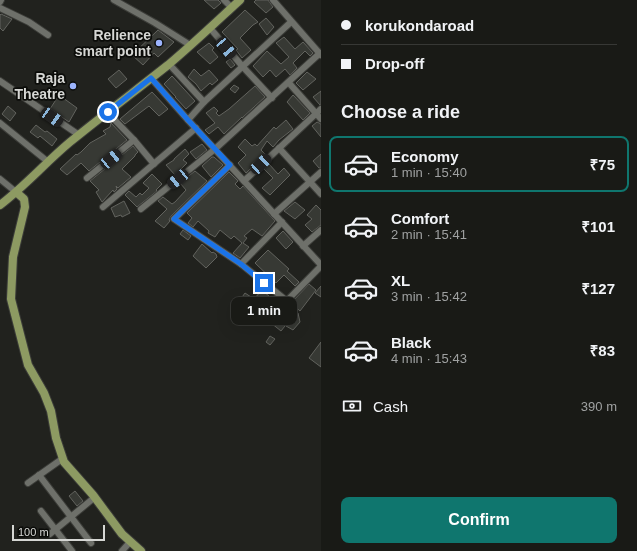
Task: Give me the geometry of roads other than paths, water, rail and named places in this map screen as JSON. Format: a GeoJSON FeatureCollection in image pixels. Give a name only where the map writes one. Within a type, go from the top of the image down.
{"type":"FeatureCollection","features":[{"type":"Feature","properties":{"kind":"main road"},"geometry":{"type":"LineString","coordinates":[[0,205],[16,192],[47,161],[168,64],[240,0]]}},
{"type":"Feature","properties":{"kind":"main road"},"geometry":{"type":"LineString","coordinates":[[16,192],[24,199],[26,207],[13,257],[11,299],[28,365],[44,393],[52,411],[56,438],[62,459],[95,497],[122,534],[141,551]]}},
{"type":"Feature","properties":{"kind":"street"},"geometry":{"type":"LineString","coordinates":[[115,0],[190,45]]}},
{"type":"Feature","properties":{"kind":"street"},"geometry":{"type":"LineString","coordinates":[[224,0],[232,8]]}},
{"type":"Feature","properties":{"kind":"street"},"geometry":{"type":"LineString","coordinates":[[141,209],[215,149],[320,54],[273,0]]}},
{"type":"Feature","properties":{"kind":"street"},"geometry":{"type":"LineString","coordinates":[[0,8],[29,22],[48,35]]}},
{"type":"Feature","properties":{"kind":"street"},"geometry":{"type":"LineString","coordinates":[[188,120],[204,102],[291,22]]}},
{"type":"Feature","properties":{"kind":"street"},"geometry":{"type":"LineString","coordinates":[[210,28],[242,67],[272,98]]}},
{"type":"Feature","properties":{"kind":"street"},"geometry":{"type":"LineString","coordinates":[[168,64],[204,102]]}},
{"type":"Feature","properties":{"kind":"street"},"geometry":{"type":"LineString","coordinates":[[151,78],[321,265],[269,320]]}},
{"type":"Feature","properties":{"kind":"street"},"geometry":{"type":"LineString","coordinates":[[0,82],[79,135]]}},
{"type":"Feature","properties":{"kind":"street"},"geometry":{"type":"LineString","coordinates":[[289,83],[318,111],[321,119]]}},
{"type":"Feature","properties":{"kind":"street"},"geometry":{"type":"LineString","coordinates":[[244,180],[318,111]]}},
{"type":"Feature","properties":{"kind":"street"},"geometry":{"type":"LineString","coordinates":[[108,112],[154,164]]}},
{"type":"Feature","properties":{"kind":"street"},"geometry":{"type":"LineString","coordinates":[[0,123],[47,161]]}},
{"type":"Feature","properties":{"kind":"street"},"geometry":{"type":"LineString","coordinates":[[103,207],[196,128]]}},
{"type":"Feature","properties":{"kind":"street"},"geometry":{"type":"LineString","coordinates":[[87,178],[134,140]]}},
{"type":"Feature","properties":{"kind":"street"},"geometry":{"type":"LineString","coordinates":[[279,148],[321,194]]}},
{"type":"Feature","properties":{"kind":"street"},"geometry":{"type":"LineString","coordinates":[[230,165],[174,219],[241,264],[287,301]]}},
{"type":"Feature","properties":{"kind":"street"},"geometry":{"type":"LineString","coordinates":[[274,214],[321,172]]}},
{"type":"Feature","properties":{"kind":"street"},"geometry":{"type":"LineString","coordinates":[[0,179],[16,192]]}},
{"type":"Feature","properties":{"kind":"street"},"geometry":{"type":"LineString","coordinates":[[241,264],[282,222]]}},
{"type":"Feature","properties":{"kind":"street"},"geometry":{"type":"LineString","coordinates":[[303,246],[321,230]]}},
{"type":"Feature","properties":{"kind":"street"},"geometry":{"type":"LineString","coordinates":[[28,484],[62,459]]}},
{"type":"Feature","properties":{"kind":"street"},"geometry":{"type":"LineString","coordinates":[[39,475],[91,543]]}},
{"type":"Feature","properties":{"kind":"street"},"geometry":{"type":"LineString","coordinates":[[53,531],[95,497]]}},
{"type":"Feature","properties":{"kind":"street"},"geometry":{"type":"LineString","coordinates":[[41,510],[53,531],[72,551]]}},
{"type":"Feature","properties":{"kind":"street"},"geometry":{"type":"LineString","coordinates":[[122,551],[130,542]]}},
{"type":"Feature","properties":{"kind":"place","name":"Relience smart point"},"geometry":{"type":"Point","coordinates":[159,43]}},
{"type":"Feature","properties":{"kind":"place","name":"Raja Theatre"},"geometry":{"type":"Point","coordinates":[73,86]}}]}
